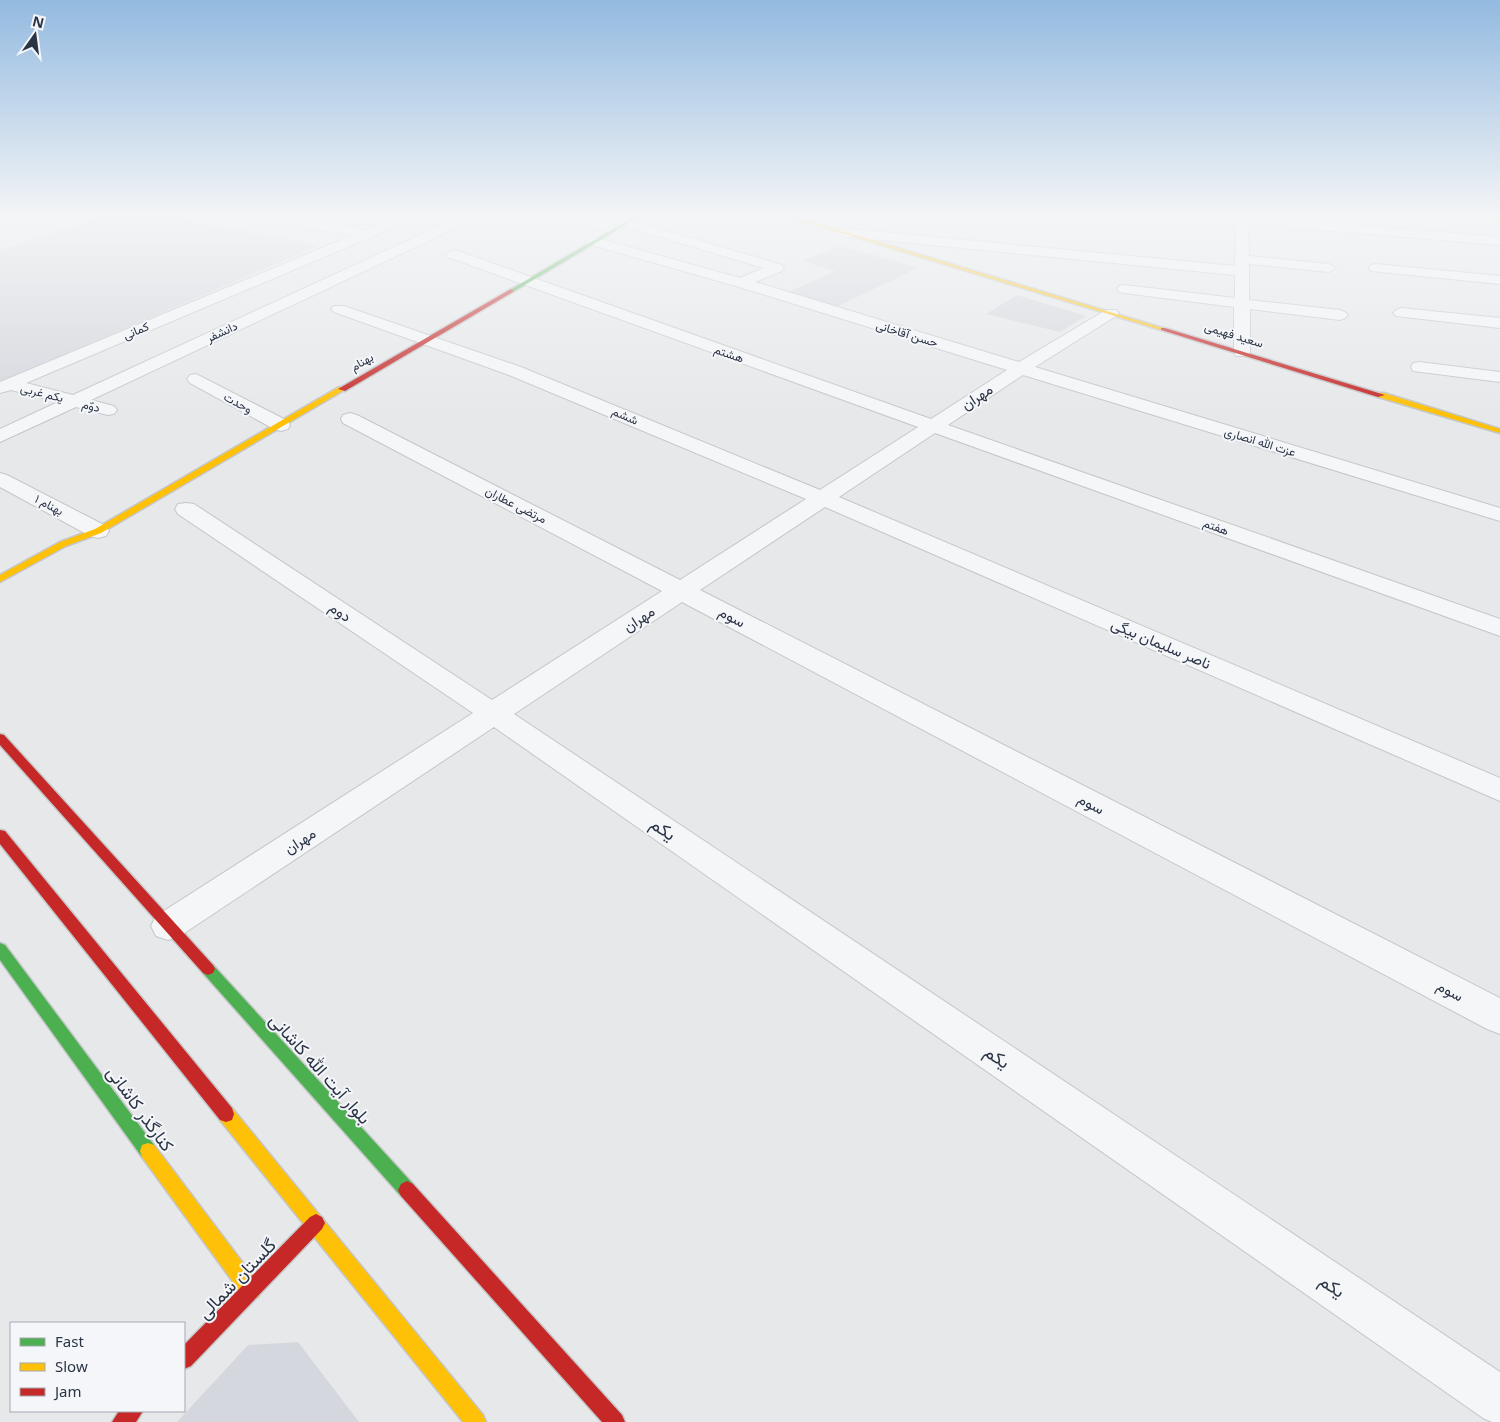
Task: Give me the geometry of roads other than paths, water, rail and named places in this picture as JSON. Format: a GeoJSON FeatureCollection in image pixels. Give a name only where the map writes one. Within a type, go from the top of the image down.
{"type":"FeatureCollection","features":[{"type":"Feature","properties":{"kind":"main road","name":"بهنام"},"geometry":{"type":"LineString","coordinates":[[33,574],[74,550],[98,531],[426,340],[519,282]]}},
{"type":"Feature","properties":{"kind":"main road","name":"سعید فهیمی"},"geometry":{"type":"LineString","coordinates":[[1008,282],[1500,431]]}},
{"type":"Feature","properties":{"kind":"main road","name":"بهنام"},"geometry":{"type":"LineString","coordinates":[[0,580],[63,544],[98,531]]}},
{"type":"Feature","properties":{"kind":"main road","name":"بلوار آیت الله کاشانی"},"geometry":{"type":"LineString","coordinates":[[0,738],[615,1422]]}},
{"type":"Feature","properties":{"kind":"main road"},"geometry":{"type":"LineString","coordinates":[[0,835],[476,1422]]}},
{"type":"Feature","properties":{"kind":"main road","name":"کنارگذر کاشانی"},"geometry":{"type":"LineString","coordinates":[[0,949],[251,1290]]}},
{"type":"Feature","properties":{"kind":"main road","name":"گلستان شمالی"},"geometry":{"type":"LineString","coordinates":[[185,1358],[316,1223]]}},
{"type":"Feature","properties":{"kind":"main road"},"geometry":{"type":"LineString","coordinates":[[122,1422],[132,1412]]}},
{"type":"Feature","properties":{"kind":"street","name":"دانشفر"},"geometry":{"type":"LineString","coordinates":[[0,436],[329,282]]}},
{"type":"Feature","properties":{"kind":"street","name":"هشتم"},"geometry":{"type":"LineString","coordinates":[[530,282],[933,426]]}},
{"type":"Feature","properties":{"kind":"street"},"geometry":{"type":"LineString","coordinates":[[1242,282],[1242,352]]}},
{"type":"Feature","properties":{"kind":"street","name":"ششم"},"geometry":{"type":"LineString","coordinates":[[250,283],[306,293],[426,340],[515,371],[822,498]]}},
{"type":"Feature","properties":{"kind":"street","name":"کمانی"},"geometry":{"type":"LineString","coordinates":[[4,386],[250,283]]}},
{"type":"Feature","properties":{"kind":"street","name":"حسن آقاخانی"},"geometry":{"type":"LineString","coordinates":[[741,283],[1020,369]]}},
{"type":"Feature","properties":{"kind":"street"},"geometry":{"type":"LineString","coordinates":[[1124,289],[1340,315]]}},
{"type":"Feature","properties":{"kind":"street","name":"مهران"},"geometry":{"type":"LineString","coordinates":[[168,926],[1020,369],[1110,313]]}},
{"type":"Feature","properties":{"kind":"street"},"geometry":{"type":"LineString","coordinates":[[1401,313],[1500,324]]}},
{"type":"Feature","properties":{"kind":"street"},"geometry":{"type":"LineString","coordinates":[[138,330],[227,349]]}},
{"type":"Feature","properties":{"kind":"street"},"geometry":{"type":"LineString","coordinates":[[1419,367],[1500,377]]}},
{"type":"Feature","properties":{"kind":"street","name":"عزت الله انصاری"},"geometry":{"type":"LineString","coordinates":[[1020,369],[1500,515]]}},
{"type":"Feature","properties":{"kind":"street","name":"وحدت"},"geometry":{"type":"LineString","coordinates":[[196,379],[281,425]]}},
{"type":"Feature","properties":{"kind":"street","name":"یکم غربی"},"geometry":{"type":"LineString","coordinates":[[4,386],[75,401]]}},
{"type":"Feature","properties":{"kind":"street","name":"دوّم"},"geometry":{"type":"LineString","coordinates":[[75,401],[108,410]]}},
{"type":"Feature","properties":{"kind":"street","name":"مرتضی عطاران"},"geometry":{"type":"LineString","coordinates":[[350,419],[682,591]]}},
{"type":"Feature","properties":{"kind":"street","name":"هفتم"},"geometry":{"type":"LineString","coordinates":[[933,426],[1500,628]]}},
{"type":"Feature","properties":{"kind":"street","name":"بهنام ۱"},"geometry":{"type":"LineString","coordinates":[[0,479],[98,531]]}},
{"type":"Feature","properties":{"kind":"street","name":"ناصر سلیمان بیگی"},"geometry":{"type":"LineString","coordinates":[[822,498],[1500,790]]}},
{"type":"Feature","properties":{"kind":"street","name":"دوم"},"geometry":{"type":"LineString","coordinates":[[186,509],[494,714]]}},
{"type":"Feature","properties":{"kind":"street","name":"سوم"},"geometry":{"type":"LineString","coordinates":[[682,591],[1500,1017]]}},
{"type":"Feature","properties":{"kind":"street","name":"یکم"},"geometry":{"type":"LineString","coordinates":[[494,714],[1500,1401]]}}]}
